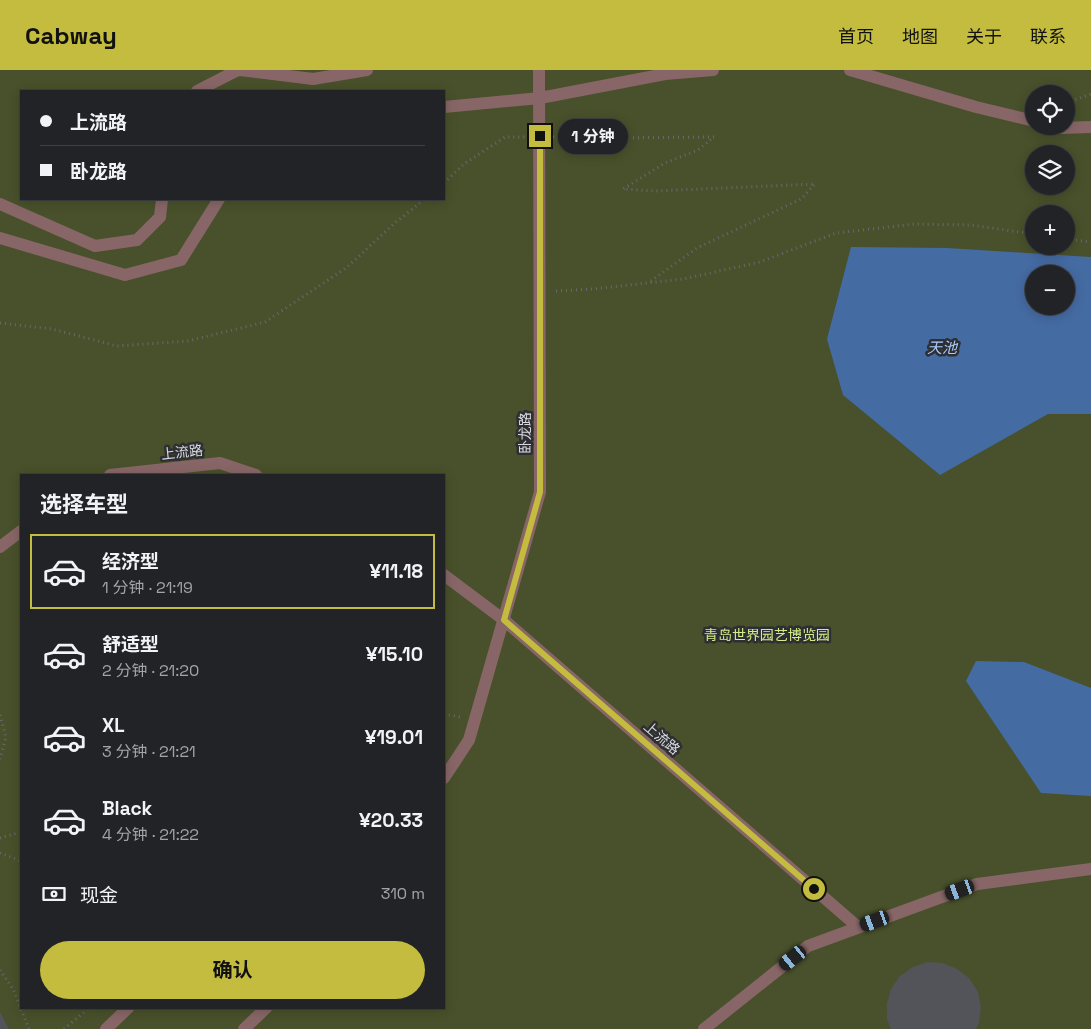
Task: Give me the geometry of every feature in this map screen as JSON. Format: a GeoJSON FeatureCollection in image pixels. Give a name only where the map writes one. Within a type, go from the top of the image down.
{"type":"FeatureCollection","features":[{"type":"Feature","properties":{"kind":"street"},"geometry":{"type":"LineString","coordinates":[[199,90],[239,70],[312,79],[368,70]]}},
{"type":"Feature","properties":{"kind":"street","name":"卧龙路"},"geometry":{"type":"LineString","coordinates":[[445,776],[469,740],[540,492],[539,70]]}},
{"type":"Feature","properties":{"kind":"street"},"geometry":{"type":"LineString","coordinates":[[445,107],[540,98],[665,74],[713,70]]}},
{"type":"Feature","properties":{"kind":"street"},"geometry":{"type":"LineString","coordinates":[[850,70],[976,108],[1025,119]]}},
{"type":"Feature","properties":{"kind":"street"},"geometry":{"type":"LineString","coordinates":[[1075,128],[1091,127]]}},
{"type":"Feature","properties":{"kind":"street"},"geometry":{"type":"LineString","coordinates":[[0,204],[95,246],[137,240],[160,217],[162,200]]}},
{"type":"Feature","properties":{"kind":"street"},"geometry":{"type":"LineString","coordinates":[[0,238],[125,275],[181,260],[218,200]]}},
{"type":"Feature","properties":{"kind":"street","name":"上流路"},"geometry":{"type":"LineString","coordinates":[[119,474],[220,463],[253,474]]}},
{"type":"Feature","properties":{"kind":"street"},"geometry":{"type":"LineString","coordinates":[[0,546],[20,532]]}},
{"type":"Feature","properties":{"kind":"street","name":"上流路"},"geometry":{"type":"LineString","coordinates":[[445,576],[504,620],[858,927]]}},
{"type":"Feature","properties":{"kind":"street"},"geometry":{"type":"LineString","coordinates":[[704,1029],[808,946],[977,884],[1091,869]]}},
{"type":"Feature","properties":{"kind":"street"},"geometry":{"type":"LineString","coordinates":[[106,1029],[127,1009]]}},
{"type":"Feature","properties":{"kind":"street"},"geometry":{"type":"LineString","coordinates":[[244,1029],[265,1009]]}},
{"type":"Feature","properties":{"kind":"path"},"geometry":{"type":"LineString","coordinates":[[1075,100],[1091,94]]}},
{"type":"Feature","properties":{"kind":"path"},"geometry":{"type":"LineString","coordinates":[[445,182],[464,164],[505,137],[540,136],[597,138],[714,137],[698,150],[665,163],[623,189],[655,191],[816,184],[801,199],[697,248],[648,283]]}},
{"type":"Feature","properties":{"kind":"path"},"geometry":{"type":"LineString","coordinates":[[0,323],[52,329],[116,346],[188,341],[265,322],[346,268],[396,222],[424,200]]}},
{"type":"Feature","properties":{"kind":"path"},"geometry":{"type":"LineString","coordinates":[[540,291],[593,289],[683,279],[760,262],[836,233],[915,224],[971,225],[1025,233]]}},
{"type":"Feature","properties":{"kind":"path"},"geometry":{"type":"LineString","coordinates":[[1075,240],[1091,242]]}},
{"type":"Feature","properties":{"kind":"path"},"geometry":{"type":"LineString","coordinates":[[0,715],[6,737],[0,759]]}},
{"type":"Feature","properties":{"kind":"path"},"geometry":{"type":"LineString","coordinates":[[0,838],[20,832]]}},
{"type":"Feature","properties":{"kind":"path"},"geometry":{"type":"LineString","coordinates":[[0,853],[20,861]]}},
{"type":"Feature","properties":{"kind":"path"},"geometry":{"type":"LineString","coordinates":[[0,970],[13,989],[20,1006]]}},
{"type":"Feature","properties":{"kind":"path"},"geometry":{"type":"LineString","coordinates":[[21,1009],[29,1029]]}},
{"type":"Feature","properties":{"kind":"path"},"geometry":{"type":"LineString","coordinates":[[64,1029],[88,1009]]}},
{"type":"Feature","properties":{"kind":"green space","name":"青岛世界园艺博览园"},"geometry":{"type":"Polygon","coordinates":[[[0,70],[1091,70],[1091,1029],[0,1029],[0,70]]]}},
{"type":"Feature","properties":{"kind":"water","name":"天池"},"geometry":{"type":"Polygon","coordinates":[[[851,247],[947,248],[1025,253],[1025,255],[1091,257],[1091,414],[1048,414],[940,475],[843,395],[827,339],[851,247]]]}},
{"type":"Feature","properties":{"kind":"water"},"geometry":{"type":"Polygon","coordinates":[[[976,661],[1024,662],[1091,688],[1091,796],[1041,793],[966,681],[976,661]]]}},
{"type":"Feature","properties":{"kind":"building"},"geometry":{"type":"Polygon","coordinates":[[[928,962],[943,963],[957,969],[969,978],[978,992],[981,1007],[979,1023],[976,1029],[891,1029],[887,1019],[887,1003],[891,989],[900,976],[913,967],[928,962]]]}},
{"type":"Feature","properties":{"kind":"building"},"geometry":{"type":"Polygon","coordinates":[[[0,1012],[9,1029],[0,1029],[0,1012]]]}},
{"type":"Feature","properties":{"kind":"route"},"geometry":{"type":"LineString","coordinates":[[540,136],[540,492],[504,620],[814,889]]}}]}
